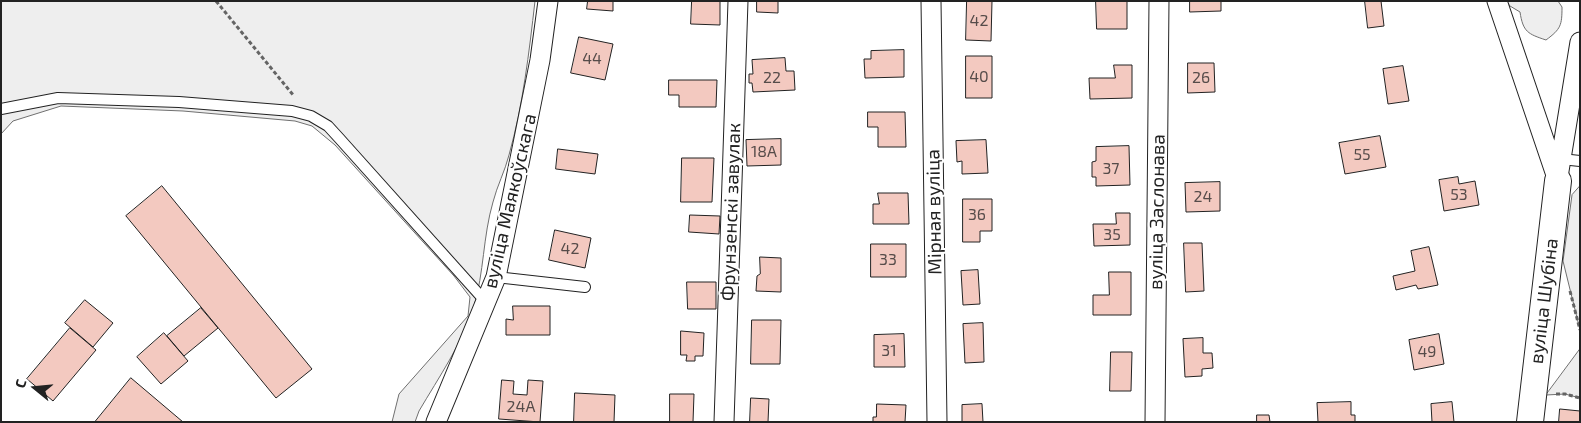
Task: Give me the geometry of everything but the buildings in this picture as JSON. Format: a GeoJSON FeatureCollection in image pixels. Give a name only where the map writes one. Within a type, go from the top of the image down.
{"type":"FeatureCollection","features":[{"type":"Feature","properties":{"kind":"street","name":"вуліца Маякоўскага"},"geometry":{"type":"LineString","coordinates":[[436,422],[496,277],[540,60],[548,1]]}},
{"type":"Feature","properties":{"kind":"street","name":"Фрунзенскі завулак"},"geometry":{"type":"LineString","coordinates":[[724,422],[738,1]]}},
{"type":"Feature","properties":{"kind":"street","name":"Мірная вуліца"},"geometry":{"type":"LineString","coordinates":[[931,1],[938,422]]}},
{"type":"Feature","properties":{"kind":"street","name":"вуліца Заслонава"},"geometry":{"type":"LineString","coordinates":[[1154,422],[1159,1]]}},
{"type":"Feature","properties":{"kind":"street","name":"вуліца Шубіна"},"geometry":{"type":"LineString","coordinates":[[1497,1],[1566,167]]}},
{"type":"Feature","properties":{"kind":"street","name":"вуліца Шубіна"},"geometry":{"type":"LineString","coordinates":[[1530,422],[1566,167],[1580,42]]}},
{"type":"Feature","properties":{"kind":"lane"},"geometry":{"type":"LineString","coordinates":[[1,110],[58,98],[188,103],[292,111],[311,116],[328,126],[486,302]]}},
{"type":"Feature","properties":{"kind":"lane"},"geometry":{"type":"LineString","coordinates":[[496,277],[585,287]]}},
{"type":"Feature","properties":{"kind":"path"},"geometry":{"type":"LineString","coordinates":[[216,1],[311,116]]}},
{"type":"Feature","properties":{"kind":"path"},"geometry":{"type":"LineString","coordinates":[[1570,287],[1580,330]]}},
{"type":"Feature","properties":{"kind":"path"},"geometry":{"type":"LineString","coordinates":[[1556,394],[1580,398]]}},
{"type":"Feature","properties":{"kind":"shaded area"},"geometry":{"type":"Polygon","coordinates":[[[1,1],[535,1],[522,98],[514,136],[487,228],[480,281],[474,306],[457,347],[419,411],[415,422],[392,422],[399,394],[468,316],[470,297],[454,276],[335,145],[312,126],[295,121],[183,111],[61,106],[13,121],[1,134],[1,1]]]}},
{"type":"Feature","properties":{"kind":"shaded area"},"geometry":{"type":"Polygon","coordinates":[[[1507,1],[1558,1],[1562,7],[1560,26],[1546,40],[1535,36],[1525,28],[1520,12],[1510,6],[1507,1]]]}},
{"type":"Feature","properties":{"kind":"shaded area"},"geometry":{"type":"Polygon","coordinates":[[[1580,186],[1580,330],[1563,261],[1572,195],[1580,186]]]}},
{"type":"Feature","properties":{"kind":"shaded area"},"geometry":{"type":"Polygon","coordinates":[[[1580,349],[1580,398],[1565,394],[1546,395],[1580,349]]]}}]}
